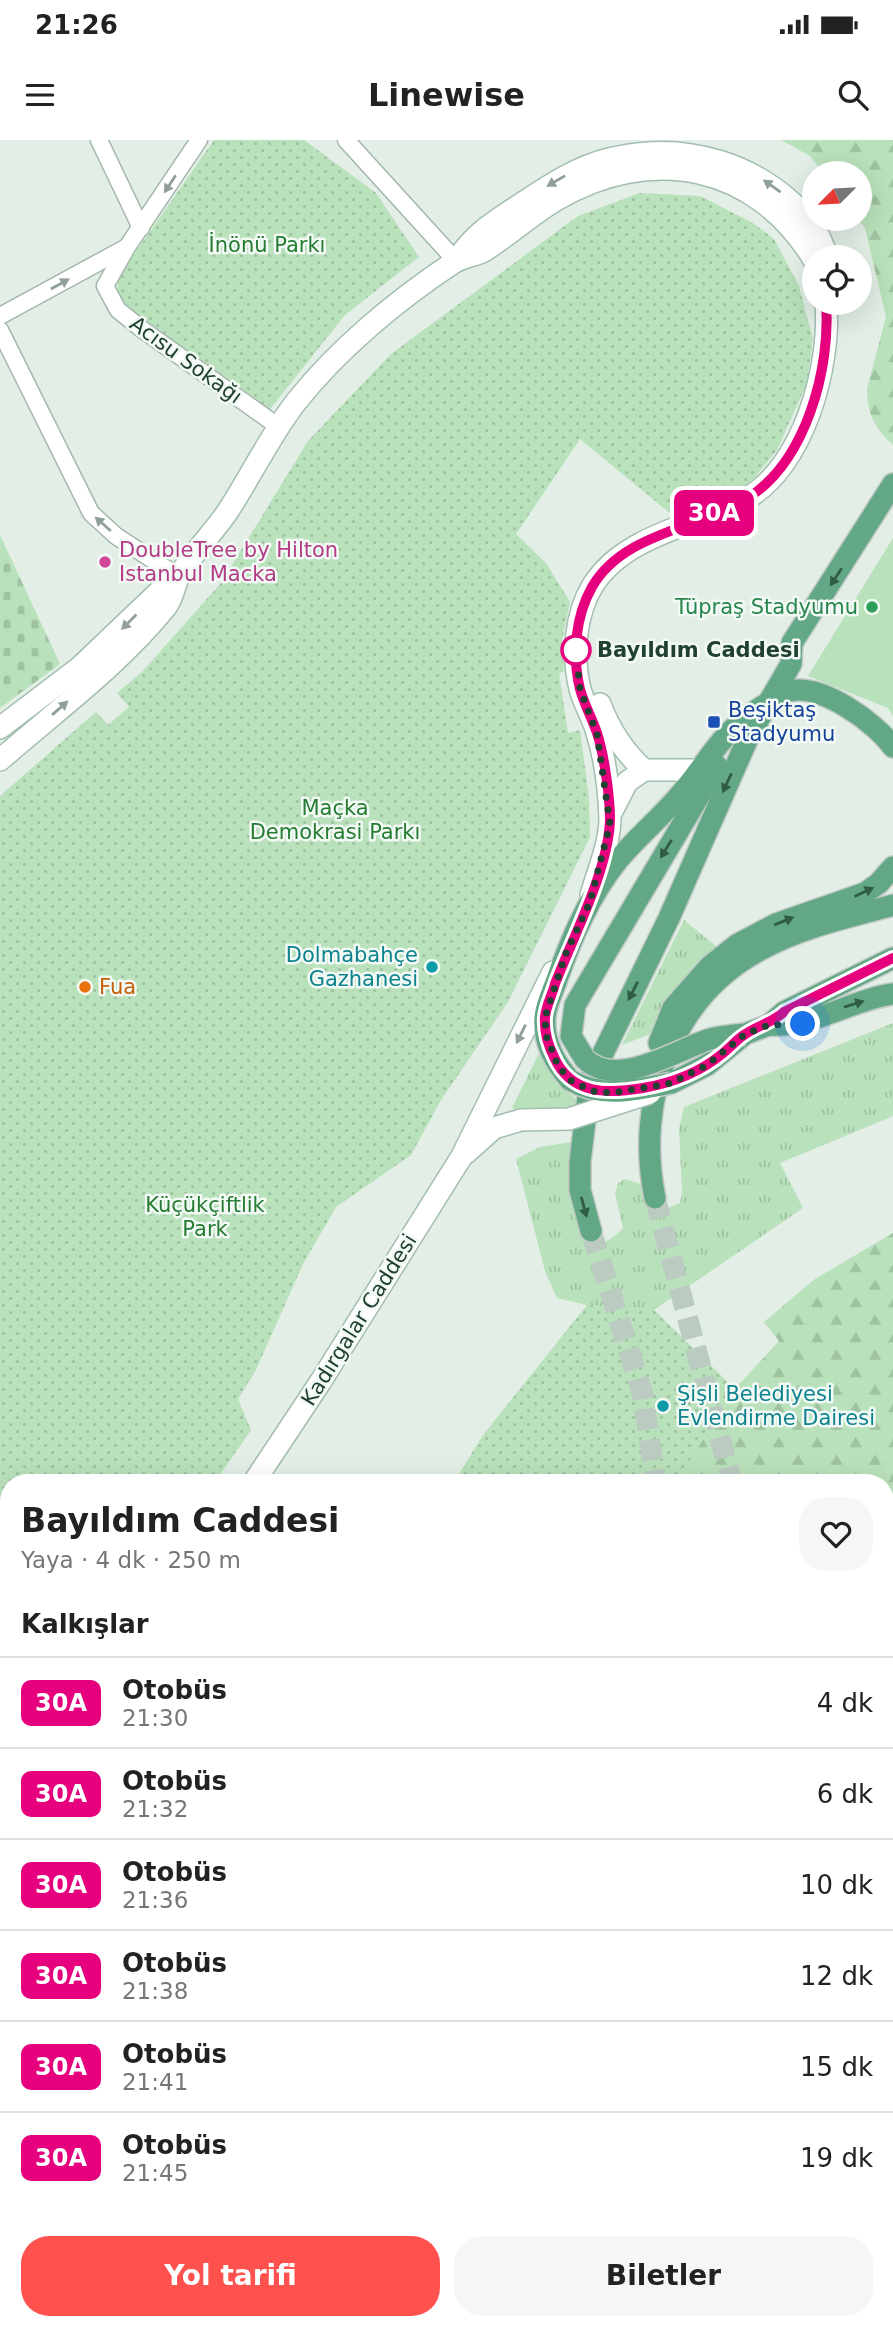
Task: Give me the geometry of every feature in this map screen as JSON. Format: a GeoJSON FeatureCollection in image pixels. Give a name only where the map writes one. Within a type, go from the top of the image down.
{"type":"FeatureCollection","features":[{"type":"Feature","properties":{"kind":"main road"},"geometry":{"type":"LineString","coordinates":[[3,757],[136,640],[169,604],[179,577],[226,514],[279,427],[318,377],[351,346],[456,261],[472,237],[561,177],[609,159],[655,153],[707,156],[754,174],[778,190],[813,226],[822,245]]}},
{"type":"Feature","properties":{"kind":"main road"},"geometry":{"type":"LineString","coordinates":[[456,261],[481,253],[557,200],[602,178],[636,171],[683,169],[712,174],[762,201],[797,232],[805,245]]}},
{"type":"Feature","properties":{"kind":"main road"},"geometry":{"type":"LineString","coordinates":[[610,815],[597,734],[580,689],[577,671],[578,630],[582,609],[604,570],[627,551],[746,499],[783,463],[799,435],[822,369],[828,328],[827,315]]}},
{"type":"Feature","properties":{"kind":"main road"},"geometry":{"type":"LineString","coordinates":[[644,770],[627,754],[615,737],[593,680],[589,647],[599,605],[622,569],[648,555],[751,511],[790,474],[818,424],[830,394],[839,357],[839,315]]}},
{"type":"Feature","properties":{"kind":"main road"},"geometry":{"type":"LineString","coordinates":[[591,1231],[580,1191],[580,1162],[590,1080],[669,918],[748,738],[791,664],[792,643],[893,484]]}},
{"type":"Feature","properties":{"kind":"main road"},"geometry":{"type":"LineString","coordinates":[[0,728],[80,667],[166,585],[179,577]]}},
{"type":"Feature","properties":{"kind":"main road"},"geometry":{"type":"LineString","coordinates":[[671,1083],[611,1093],[592,1091],[570,1080],[558,1066],[551,1051],[545,1017],[566,953],[590,902],[616,863],[684,791],[721,738],[770,701],[793,690],[820,694],[871,722],[893,747]]}},
{"type":"Feature","properties":{"kind":"main road"},"geometry":{"type":"LineString","coordinates":[[736,726],[721,759],[575,1005],[571,1036],[584,1059],[601,1070],[610,1072],[636,1066],[716,1037],[745,1034],[769,1025],[802,1002],[893,958]]}},
{"type":"Feature","properties":{"kind":"main road"},"geometry":{"type":"LineString","coordinates":[[590,902],[610,815],[627,782],[644,770],[698,770]]}},
{"type":"Feature","properties":{"kind":"main road"},"geometry":{"type":"LineString","coordinates":[[656,1198],[648,1164],[649,1126],[661,1034],[673,1008],[710,966],[738,944],[776,924],[865,893],[879,883],[893,867]]}},
{"type":"Feature","properties":{"kind":"main road"},"geometry":{"type":"LineString","coordinates":[[649,1126],[660,1067],[674,1034],[700,998],[733,968],[764,947],[893,905]]}},
{"type":"Feature","properties":{"kind":"main road"},"geometry":{"type":"LineString","coordinates":[[462,1156],[538,997],[566,953]]}},
{"type":"Feature","properties":{"kind":"main road"},"geometry":{"type":"LineString","coordinates":[[769,1025],[803,1024],[831,1011],[893,995]]}},
{"type":"Feature","properties":{"kind":"main road"},"geometry":{"type":"LineString","coordinates":[[462,1156],[494,1128],[520,1120],[569,1119],[643,1096],[707,1065],[745,1034]]}},
{"type":"Feature","properties":{"kind":"main road","name":"Kadırgalar Caddesi"},"geometry":{"type":"LineString","coordinates":[[259,1474],[462,1156]]}},
{"type":"Feature","properties":{"kind":"street"},"geometry":{"type":"LineString","coordinates":[[99,140],[141,228]]}},
{"type":"Feature","properties":{"kind":"street","name":"Acısu Sokağı"},"geometry":{"type":"LineString","coordinates":[[198,140],[127,247],[105,286],[118,310],[279,427]]}},
{"type":"Feature","properties":{"kind":"street"},"geometry":{"type":"LineString","coordinates":[[346,140],[456,261]]}},
{"type":"Feature","properties":{"kind":"street","name":"Acısu Sokağı"},"geometry":{"type":"LineString","coordinates":[[0,316],[127,247]]}},
{"type":"Feature","properties":{"kind":"street"},"geometry":{"type":"LineString","coordinates":[[0,330],[91,513],[116,536],[179,577]]}},
{"type":"Feature","properties":{"kind":"green space","name":"İnönü Parkı"},"geometry":{"type":"Polygon","coordinates":[[[214,140],[304,140],[376,193],[419,257],[345,315],[270,409],[117,300],[118,277],[214,140]]]}},
{"type":"Feature","properties":{"kind":"green space"},"geometry":{"type":"Polygon","coordinates":[[[781,140],[893,140],[893,445],[873,420],[867,398],[886,317],[872,258],[872,245],[869,245],[866,231],[872,231],[872,161],[814,161],[810,156],[781,140]]]}},
{"type":"Feature","properties":{"kind":"green space","name":"Maçka Demokrasi Parkı"},"geometry":{"type":"Polygon","coordinates":[[[640,193],[700,196],[753,223],[774,239],[799,286],[802,315],[807,315],[813,339],[807,383],[777,450],[754,478],[728,499],[676,518],[580,439],[516,534],[546,563],[570,602],[562,640],[564,672],[559,673],[568,733],[580,730],[589,798],[590,837],[508,1002],[441,1100],[411,1155],[336,1207],[303,1264],[255,1372],[238,1399],[251,1430],[221,1474],[0,1474],[0,796],[96,712],[108,725],[129,707],[117,693],[142,672],[221,583],[308,441],[391,354],[578,216],[640,193]]]}},
{"type":"Feature","properties":{"kind":"green space"},"geometry":{"type":"Polygon","coordinates":[[[0,535],[60,664],[0,708],[0,535]]]}},
{"type":"Feature","properties":{"kind":"green space","name":"Tüpraş Stadyumu"},"geometry":{"type":"Polygon","coordinates":[[[893,538],[893,716],[888,708],[808,676],[893,538]]]}},
{"type":"Feature","properties":{"kind":"green space"},"geometry":{"type":"Polygon","coordinates":[[[684,920],[717,947],[653,1033],[622,1045],[684,920]]]}},
{"type":"Feature","properties":{"kind":"green space"},"geometry":{"type":"Polygon","coordinates":[[[893,1023],[893,1116],[780,1163],[803,1208],[654,1310],[587,1305],[557,1298],[545,1271],[516,1159],[540,1147],[572,1142],[574,1196],[583,1237],[587,1243],[602,1242],[623,1228],[615,1194],[618,1183],[625,1179],[641,1184],[653,1208],[665,1209],[680,1203],[682,1192],[679,1129],[684,1107],[893,1023]]]}},
{"type":"Feature","properties":{"kind":"green space"},"geometry":{"type":"Polygon","coordinates":[[[540,1051],[558,1085],[587,1107],[523,1112],[512,1108],[540,1051]]]}},
{"type":"Feature","properties":{"kind":"green space"},"geometry":{"type":"Polygon","coordinates":[[[893,1233],[893,1474],[681,1474],[735,1389],[779,1341],[764,1322],[815,1279],[893,1233]]]}},
{"type":"Feature","properties":{"kind":"green space"},"geometry":{"type":"Polygon","coordinates":[[[587,1305],[654,1310],[735,1389],[681,1474],[459,1474],[483,1435],[587,1305]]]}},
{"type":"Feature","properties":{"kind":"tunnel"},"geometry":{"type":"LineString","coordinates":[[655,1198],[730,1474]]}},
{"type":"Feature","properties":{"kind":"tunnel"},"geometry":{"type":"LineString","coordinates":[[591,1231],[642,1392],[655,1474]]}},
{"type":"Feature","properties":{"kind":"bus line","name":"30A"},"geometry":{"type":"LineString","coordinates":[[827,315],[828,328],[822,369],[799,435],[783,463],[764,485],[746,499],[627,551],[604,570],[582,609],[578,630],[577,671],[580,689],[597,734],[610,824],[590,902],[566,953],[548,1004],[545,1017],[546,1035],[558,1066],[570,1080],[592,1091],[611,1093],[671,1083],[707,1065],[745,1034],[769,1025],[784,1012],[893,958]]}},
{"type":"Feature","properties":{"kind":"place","name":"DoubleTree by Hilton Istanbul Macka"},"geometry":{"type":"Point","coordinates":[105,562]}},
{"type":"Feature","properties":{"kind":"place","name":"Tüpraş Stadyumu"},"geometry":{"type":"Point","coordinates":[872,607]}},
{"type":"Feature","properties":{"kind":"place","name":"Bayıldım Caddesi"},"geometry":{"type":"Point","coordinates":[576,650]}},
{"type":"Feature","properties":{"kind":"place","name":"Beşiktaş Stadyumu"},"geometry":{"type":"Point","coordinates":[714,722]}},
{"type":"Feature","properties":{"kind":"place","name":"Dolmabahçe Gazhanesi"},"geometry":{"type":"Point","coordinates":[432,967]}},
{"type":"Feature","properties":{"kind":"place","name":"Fua"},"geometry":{"type":"Point","coordinates":[85,987]}},
{"type":"Feature","properties":{"kind":"place","name":"Şişli Belediyesi Evlendirme Dairesi"},"geometry":{"type":"Point","coordinates":[663,1406]}},
{"type":"Feature","properties":{"kind":"route"},"geometry":{"type":"LineString","coordinates":[[576,650],[580,689],[597,734],[610,824],[590,902],[566,953],[545,1017],[546,1035],[558,1066],[570,1080],[592,1091],[611,1093],[649,1087],[671,1083],[689,1075],[720,1056],[745,1034],[769,1025],[803,1024]]}},
{"type":"Feature","properties":{"kind":"park label","name":"Küçükçiftlik Park"},"geometry":{"type":"Point","coordinates":[205,1217]}}]}
